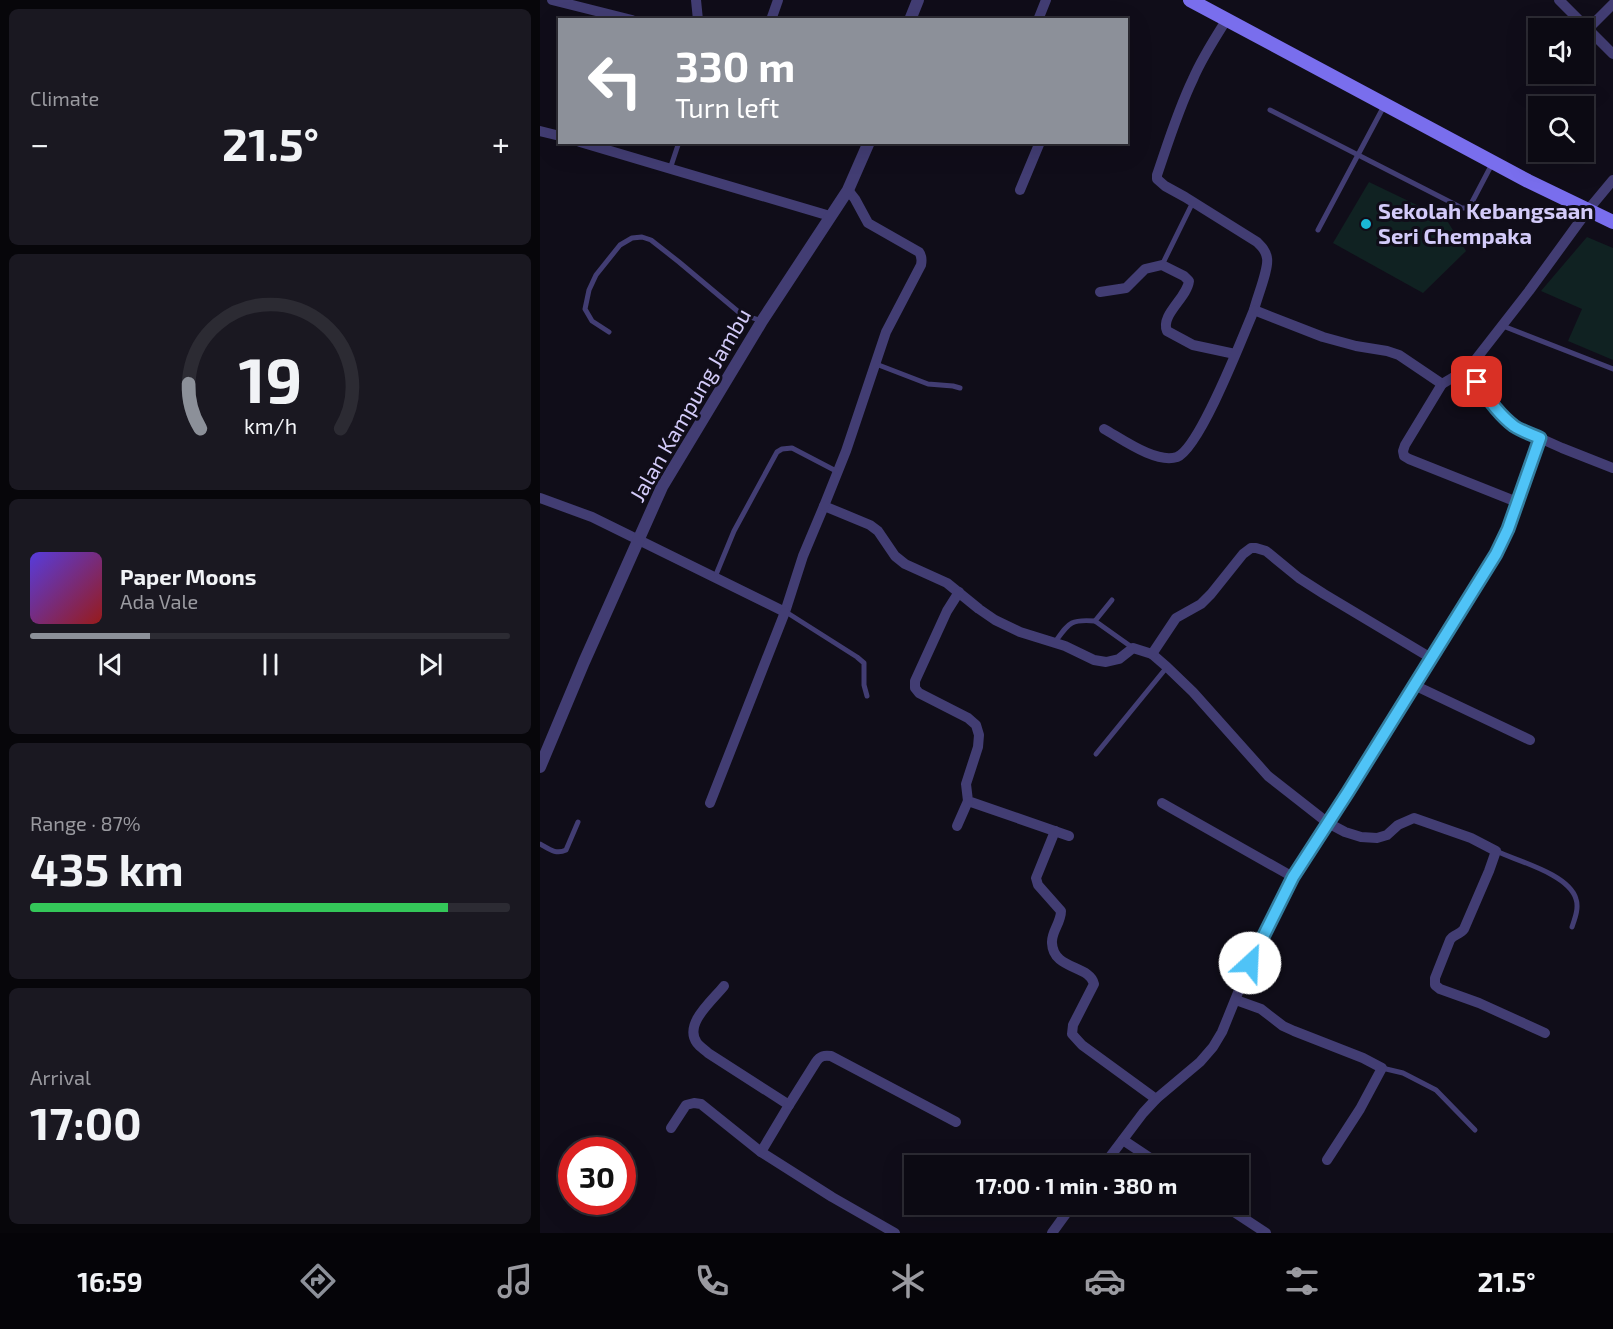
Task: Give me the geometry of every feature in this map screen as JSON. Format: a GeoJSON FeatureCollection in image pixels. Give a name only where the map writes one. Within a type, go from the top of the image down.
{"type":"FeatureCollection","features":[{"type":"Feature","properties":{"kind":"main road"},"geometry":{"type":"LineString","coordinates":[[1190,0],[1528,181],[1613,222]]}},
{"type":"Feature","properties":{"kind":"street"},"geometry":{"type":"LineString","coordinates":[[552,0],[624,18]]}},
{"type":"Feature","properties":{"kind":"street"},"geometry":{"type":"LineString","coordinates":[[696,0],[698,18]]}},
{"type":"Feature","properties":{"kind":"street"},"geometry":{"type":"LineString","coordinates":[[772,18],[778,0]]}},
{"type":"Feature","properties":{"kind":"street"},"geometry":{"type":"LineString","coordinates":[[908,18],[910,0]]}},
{"type":"Feature","properties":{"kind":"street"},"geometry":{"type":"LineString","coordinates":[[909,18],[918,0]]}},
{"type":"Feature","properties":{"kind":"street"},"geometry":{"type":"LineString","coordinates":[[1039,18],[1046,0]]}},
{"type":"Feature","properties":{"kind":"street"},"geometry":{"type":"LineString","coordinates":[[1559,0],[1577,18]]}},
{"type":"Feature","properties":{"kind":"street"},"geometry":{"type":"LineString","coordinates":[[1594,23],[1613,4]]}},
{"type":"Feature","properties":{"kind":"street"},"geometry":{"type":"LineString","coordinates":[[1104,429],[1150,454],[1168,458],[1177,456],[1185,450],[1204,423],[1235,354],[1254,310],[1268,264],[1264,249],[1257,242],[1157,179],[1192,80],[1227,19]]}},
{"type":"Feature","properties":{"kind":"street"},"geometry":{"type":"LineString","coordinates":[[1594,35],[1613,54]]}},
{"type":"Feature","properties":{"kind":"street"},"geometry":{"type":"LineString","coordinates":[[540,131],[558,136]]}},
{"type":"Feature","properties":{"kind":"street"},"geometry":{"type":"LineString","coordinates":[[587,144],[830,216]]}},
{"type":"Feature","properties":{"kind":"street","name":"Jalan Kampung Jambu"},"geometry":{"type":"LineString","coordinates":[[540,767],[543,751],[662,487],[720,388],[848,190],[866,144]]}},
{"type":"Feature","properties":{"kind":"street"},"geometry":{"type":"LineString","coordinates":[[1020,190],[1039,144]]}},
{"type":"Feature","properties":{"kind":"street"},"geometry":{"type":"LineString","coordinates":[[1517,502],[1404,456],[1403,451],[1442,384],[1469,368],[1587,210],[1613,180]]}},
{"type":"Feature","properties":{"kind":"street"},"geometry":{"type":"LineString","coordinates":[[710,803],[785,612],[803,556],[846,452],[886,332],[921,265],[921,256],[918,252],[868,223],[848,190]]}},
{"type":"Feature","properties":{"kind":"street"},"geometry":{"type":"LineString","coordinates":[[1100,292],[1126,288],[1147,268],[1162,265],[1189,281],[1187,289],[1166,320],[1167,331],[1193,345],[1235,354]]}},
{"type":"Feature","properties":{"kind":"street"},"geometry":{"type":"LineString","coordinates":[[1254,310],[1323,337],[1399,355],[1442,384]]}},
{"type":"Feature","properties":{"kind":"street"},"geometry":{"type":"LineString","coordinates":[[1469,368],[1486,398],[1515,427],[1613,468]]}},
{"type":"Feature","properties":{"kind":"street"},"geometry":{"type":"LineString","coordinates":[[1111,1155],[1156,1099],[1200,1062],[1214,1047],[1250,963],[1293,877],[1496,554],[1508,529],[1540,438]]}},
{"type":"Feature","properties":{"kind":"street"},"geometry":{"type":"LineString","coordinates":[[540,498],[592,517],[785,612]]}},
{"type":"Feature","properties":{"kind":"street"},"geometry":{"type":"LineString","coordinates":[[824,506],[870,525],[878,531],[895,556],[905,564],[947,583],[995,620],[1020,632],[1065,646],[1094,660],[1106,662],[1119,659],[1133,648],[1152,654],[1193,692],[1268,776],[1328,823],[1345,832],[1361,837],[1377,838],[1388,835],[1398,825],[1414,818],[1471,838],[1496,851],[1464,929],[1450,940],[1435,978],[1435,985],[1545,1033]]}},
{"type":"Feature","properties":{"kind":"street"},"geometry":{"type":"LineString","coordinates":[[1152,654],[1176,618],[1201,604],[1243,554],[1251,548],[1256,548],[1266,551],[1299,578],[1431,658]]}},
{"type":"Feature","properties":{"kind":"street"},"geometry":{"type":"LineString","coordinates":[[957,826],[968,801],[966,784],[978,747],[979,735],[976,725],[968,718],[919,693],[914,684],[940,626],[959,592]]}},
{"type":"Feature","properties":{"kind":"street"},"geometry":{"type":"LineString","coordinates":[[1414,685],[1530,740]]}},
{"type":"Feature","properties":{"kind":"street"},"geometry":{"type":"LineString","coordinates":[[968,801],[1069,836]]}},
{"type":"Feature","properties":{"kind":"street"},"geometry":{"type":"LineString","coordinates":[[1162,803],[1293,877]]}},
{"type":"Feature","properties":{"kind":"street"},"geometry":{"type":"LineString","coordinates":[[1055,831],[1036,879],[1038,885],[1061,911],[1052,945],[1060,960],[1094,980],[1073,1025],[1072,1034],[1082,1046],[1156,1099]]}},
{"type":"Feature","properties":{"kind":"street"},"geometry":{"type":"LineString","coordinates":[[724,986],[697,1019],[693,1028],[697,1043],[723,1064],[789,1105]]}},
{"type":"Feature","properties":{"kind":"street"},"geometry":{"type":"LineString","coordinates":[[1236,999],[1262,1009],[1283,1026],[1382,1068],[1360,1109],[1327,1160]]}},
{"type":"Feature","properties":{"kind":"street"},"geometry":{"type":"LineString","coordinates":[[761,1152],[816,1062],[825,1055],[831,1056],[956,1122]]}},
{"type":"Feature","properties":{"kind":"street"},"geometry":{"type":"LineString","coordinates":[[671,1128],[686,1105],[701,1104],[761,1152],[895,1233]]}},
{"type":"Feature","properties":{"kind":"street"},"geometry":{"type":"LineString","coordinates":[[1123,1140],[1146,1155]]}},
{"type":"Feature","properties":{"kind":"street"},"geometry":{"type":"LineString","coordinates":[[1052,1233],[1065,1215]]}},
{"type":"Feature","properties":{"kind":"street"},"geometry":{"type":"LineString","coordinates":[[1239,1215],[1266,1233]]}},
{"type":"Feature","properties":{"kind":"lane"},"geometry":{"type":"LineString","coordinates":[[1318,230],[1384,104]]}},
{"type":"Feature","properties":{"kind":"lane"},"geometry":{"type":"LineString","coordinates":[[1270,110],[1462,208],[1471,204],[1493,162]]}},
{"type":"Feature","properties":{"kind":"lane"},"geometry":{"type":"LineString","coordinates":[[670,169],[678,144]]}},
{"type":"Feature","properties":{"kind":"lane"},"geometry":{"type":"LineString","coordinates":[[1162,265],[1193,202]]}},
{"type":"Feature","properties":{"kind":"lane"},"geometry":{"type":"LineString","coordinates":[[609,332],[592,321],[585,309],[589,290],[596,275],[620,245],[632,238],[642,237],[651,240],[741,314],[762,321]]}},
{"type":"Feature","properties":{"kind":"lane"},"geometry":{"type":"LineString","coordinates":[[1502,326],[1613,369]]}},
{"type":"Feature","properties":{"kind":"lane"},"geometry":{"type":"LineString","coordinates":[[874,363],[928,384],[960,388]]}},
{"type":"Feature","properties":{"kind":"lane"},"geometry":{"type":"LineString","coordinates":[[714,577],[735,531],[777,452],[792,448],[838,472]]}},
{"type":"Feature","properties":{"kind":"lane"},"geometry":{"type":"LineString","coordinates":[[1095,621],[1112,600]]}},
{"type":"Feature","properties":{"kind":"lane"},"geometry":{"type":"LineString","coordinates":[[785,612],[864,663],[864,685],[867,696]]}},
{"type":"Feature","properties":{"kind":"lane"},"geometry":{"type":"LineString","coordinates":[[1054,642],[1072,622],[1095,621],[1133,648]]}},
{"type":"Feature","properties":{"kind":"lane"},"geometry":{"type":"LineString","coordinates":[[1096,754],[1167,667]]}},
{"type":"Feature","properties":{"kind":"lane"},"geometry":{"type":"LineString","coordinates":[[540,844],[554,852],[560,853],[566,850],[578,822]]}},
{"type":"Feature","properties":{"kind":"lane"},"geometry":{"type":"LineString","coordinates":[[1496,851],[1552,874],[1573,891],[1577,900],[1577,908],[1572,927]]}},
{"type":"Feature","properties":{"kind":"lane"},"geometry":{"type":"LineString","coordinates":[[1382,1068],[1403,1073],[1436,1090],[1475,1130]]}},
{"type":"Feature","properties":{"kind":"shaded area"},"geometry":{"type":"Polygon","coordinates":[[[1369,182],[1446,219],[1466,251],[1423,293],[1333,243],[1369,182]]]}},
{"type":"Feature","properties":{"kind":"shaded area"},"geometry":{"type":"Polygon","coordinates":[[[1587,237],[1613,248],[1613,360],[1568,341],[1582,309],[1541,291],[1587,237]]]}},
{"type":"Feature","properties":{"kind":"place","name":"Sekolah Kebangsaan Seri Chempaka"},"geometry":{"type":"Point","coordinates":[1366,224]}},
{"type":"Feature","properties":{"kind":"route"},"geometry":{"type":"LineString","coordinates":[[1250,963],[1293,877],[1455,621],[1496,554],[1508,529],[1540,438],[1515,427],[1486,398],[1477,382]]}}]}
